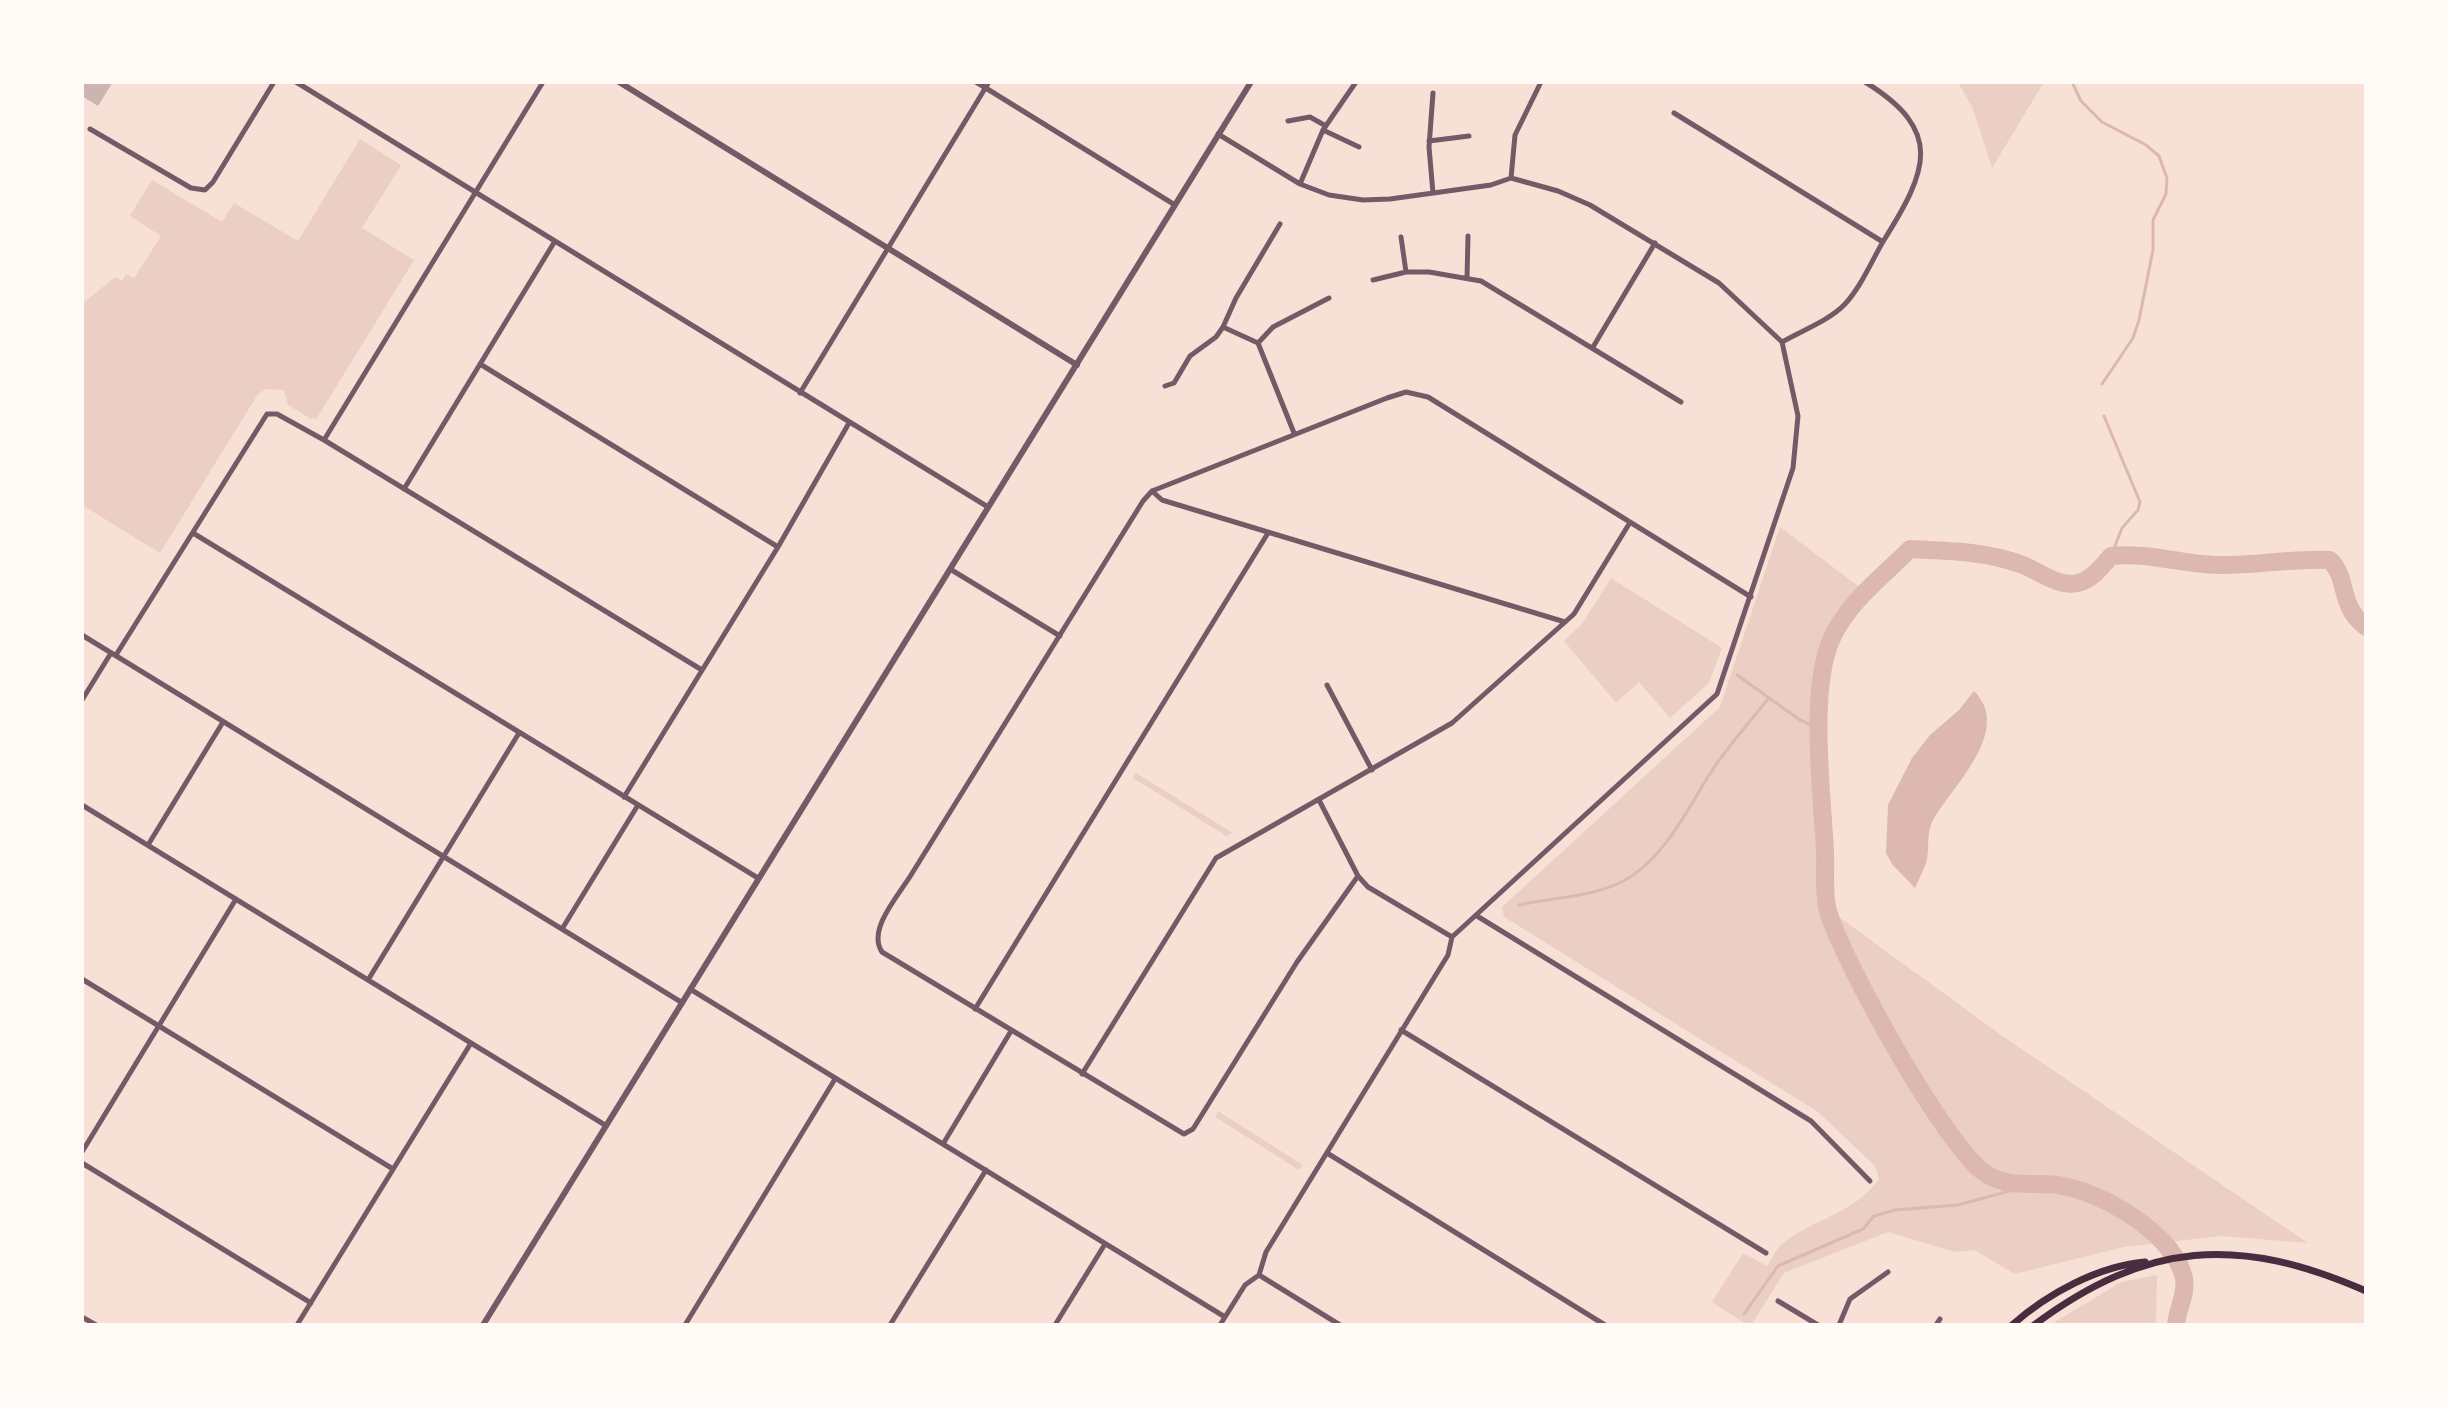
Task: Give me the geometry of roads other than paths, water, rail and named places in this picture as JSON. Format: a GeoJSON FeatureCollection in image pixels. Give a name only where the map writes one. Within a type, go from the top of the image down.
{"type":"FeatureCollection","features":[{"type":"Feature","properties":{"kind":"main road"},"geometry":{"type":"LineString","coordinates":[[2012,1325],[2053,1296],[2127,1263],[2213,1253],[2254,1256],[2312,1269],[2366,1291]]}},
{"type":"Feature","properties":{"kind":"main road"},"geometry":{"type":"LineString","coordinates":[[2034,1325],[2096,1284],[2155,1261]]}},
{"type":"Feature","properties":{"kind":"street"},"geometry":{"type":"LineString","coordinates":[[90,129],[191,188],[205,190],[213,182],[274,82]]}},
{"type":"Feature","properties":{"kind":"street"},"geometry":{"type":"LineString","coordinates":[[296,82],[988,507]]}},
{"type":"Feature","properties":{"kind":"street"},"geometry":{"type":"LineString","coordinates":[[324,440],[543,82]]}},
{"type":"Feature","properties":{"kind":"street"},"geometry":{"type":"LineString","coordinates":[[619,82],[1077,365]]}},
{"type":"Feature","properties":{"kind":"street"},"geometry":{"type":"LineString","coordinates":[[976,82],[987,85],[1175,205]]}},
{"type":"Feature","properties":{"kind":"street"},"geometry":{"type":"LineString","coordinates":[[483,1325],[1251,82]]}},
{"type":"Feature","properties":{"kind":"street"},"geometry":{"type":"LineString","coordinates":[[1300,184],[1324,128],[1356,82]]}},
{"type":"Feature","properties":{"kind":"street"},"geometry":{"type":"LineString","coordinates":[[1511,178],[1515,135],[1541,82]]}},
{"type":"Feature","properties":{"kind":"street"},"geometry":{"type":"LineString","coordinates":[[1782,342],[1845,305],[1914,192],[1921,145],[1911,119],[1903,109],[1865,82]]}},
{"type":"Feature","properties":{"kind":"street"},"geometry":{"type":"LineString","coordinates":[[800,393],[987,85]]}},
{"type":"Feature","properties":{"kind":"street"},"geometry":{"type":"LineString","coordinates":[[1433,93],[1429,141],[1433,193]]}},
{"type":"Feature","properties":{"kind":"street"},"geometry":{"type":"LineString","coordinates":[[1674,113],[1883,242]]}},
{"type":"Feature","properties":{"kind":"street"},"geometry":{"type":"LineString","coordinates":[[1288,121],[1310,117],[1359,147]]}},
{"type":"Feature","properties":{"kind":"street"},"geometry":{"type":"LineString","coordinates":[[1218,134],[1300,184],[1329,195],[1363,200],[1491,185],[1511,178],[1558,191],[1590,205],[1719,283],[1745,304],[1782,342],[1798,416],[1793,468],[1717,694],[1506,884],[1477,916],[1452,937],[1448,955],[1266,1252],[1259,1275],[1245,1285],[1220,1325]]}},
{"type":"Feature","properties":{"kind":"street"},"geometry":{"type":"LineString","coordinates":[[1429,141],[1469,136]]}},
{"type":"Feature","properties":{"kind":"street"},"geometry":{"type":"LineString","coordinates":[[1165,386],[1174,383],[1190,356],[1216,337],[1280,224]]}},
{"type":"Feature","properties":{"kind":"street"},"geometry":{"type":"LineString","coordinates":[[1467,278],[1468,236]]}},
{"type":"Feature","properties":{"kind":"street"},"geometry":{"type":"LineString","coordinates":[[1401,237],[1406,272]]}},
{"type":"Feature","properties":{"kind":"street"},"geometry":{"type":"LineString","coordinates":[[404,489],[555,241]]}},
{"type":"Feature","properties":{"kind":"street"},"geometry":{"type":"LineString","coordinates":[[1593,347],[1655,243]]}},
{"type":"Feature","properties":{"kind":"street"},"geometry":{"type":"LineString","coordinates":[[1373,280],[1406,272],[1481,281],[1509,295],[1681,402]]}},
{"type":"Feature","properties":{"kind":"street"},"geometry":{"type":"LineString","coordinates":[[1258,343],[1273,327],[1329,298]]}},
{"type":"Feature","properties":{"kind":"street"},"geometry":{"type":"LineString","coordinates":[[1223,327],[1258,343],[1294,433]]}},
{"type":"Feature","properties":{"kind":"street"},"geometry":{"type":"LineString","coordinates":[[480,364],[778,547]]}},
{"type":"Feature","properties":{"kind":"street"},"geometry":{"type":"LineString","coordinates":[[1358,876],[1297,962],[1193,1129],[1184,1134],[882,952],[876,944],[877,931],[1152,491],[1294,433],[1406,392],[1428,397],[1751,597]]}},
{"type":"Feature","properties":{"kind":"street"},"geometry":{"type":"LineString","coordinates":[[82,700],[193,533],[267,414],[277,414],[324,440],[702,670]]}},
{"type":"Feature","properties":{"kind":"street"},"geometry":{"type":"LineString","coordinates":[[624,797],[778,547],[849,423]]}},
{"type":"Feature","properties":{"kind":"street"},"geometry":{"type":"LineString","coordinates":[[1152,491],[1162,500],[1565,622]]}},
{"type":"Feature","properties":{"kind":"street"},"geometry":{"type":"LineString","coordinates":[[1082,1074],[1216,858],[1452,723],[1574,614],[1629,524]]}},
{"type":"Feature","properties":{"kind":"street"},"geometry":{"type":"LineString","coordinates":[[193,533],[758,878]]}},
{"type":"Feature","properties":{"kind":"street"},"geometry":{"type":"LineString","coordinates":[[975,1009],[1268,533]]}},
{"type":"Feature","properties":{"kind":"street"},"geometry":{"type":"LineString","coordinates":[[950,569],[1060,636]]}},
{"type":"Feature","properties":{"kind":"street"},"geometry":{"type":"LineString","coordinates":[[82,635],[681,1002]]}},
{"type":"Feature","properties":{"kind":"street"},"geometry":{"type":"LineString","coordinates":[[1327,685],[1372,770]]}},
{"type":"Feature","properties":{"kind":"street"},"geometry":{"type":"LineString","coordinates":[[148,845],[223,722]]}},
{"type":"Feature","properties":{"kind":"street"},"geometry":{"type":"LineString","coordinates":[[368,980],[519,733]]}},
{"type":"Feature","properties":{"kind":"street"},"geometry":{"type":"LineString","coordinates":[[1319,800],[1358,876],[1368,887],[1452,937]]}},
{"type":"Feature","properties":{"kind":"street"},"geometry":{"type":"LineString","coordinates":[[82,805],[605,1125]]}},
{"type":"Feature","properties":{"kind":"street"},"geometry":{"type":"LineString","coordinates":[[562,929],[638,805]]}},
{"type":"Feature","properties":{"kind":"street"},"geometry":{"type":"LineString","coordinates":[[82,1152],[236,899]]}},
{"type":"Feature","properties":{"kind":"street"},"geometry":{"type":"LineString","coordinates":[[1477,916],[1811,1121],[1870,1181]]}},
{"type":"Feature","properties":{"kind":"street"},"geometry":{"type":"LineString","coordinates":[[82,979],[393,1169]]}},
{"type":"Feature","properties":{"kind":"street"},"geometry":{"type":"LineString","coordinates":[[690,988],[1225,1317]]}},
{"type":"Feature","properties":{"kind":"street"},"geometry":{"type":"LineString","coordinates":[[1401,1030],[1766,1253]]}},
{"type":"Feature","properties":{"kind":"street"},"geometry":{"type":"LineString","coordinates":[[943,1144],[1011,1031]]}},
{"type":"Feature","properties":{"kind":"street"},"geometry":{"type":"LineString","coordinates":[[297,1325],[471,1043]]}},
{"type":"Feature","properties":{"kind":"street"},"geometry":{"type":"LineString","coordinates":[[685,1325],[835,1079]]}},
{"type":"Feature","properties":{"kind":"street"},"geometry":{"type":"LineString","coordinates":[[1327,1153],[1605,1325]]}},
{"type":"Feature","properties":{"kind":"street"},"geometry":{"type":"LineString","coordinates":[[82,1163],[311,1303]]}},
{"type":"Feature","properties":{"kind":"street"},"geometry":{"type":"LineString","coordinates":[[890,1325],[986,1170]]}},
{"type":"Feature","properties":{"kind":"street"},"geometry":{"type":"LineString","coordinates":[[1055,1325],[1105,1244]]}},
{"type":"Feature","properties":{"kind":"street"},"geometry":{"type":"LineString","coordinates":[[1839,1325],[1850,1299],[1888,1272]]}},
{"type":"Feature","properties":{"kind":"street"},"geometry":{"type":"LineString","coordinates":[[1259,1275],[1340,1325]]}},
{"type":"Feature","properties":{"kind":"street"},"geometry":{"type":"LineString","coordinates":[[1778,1301],[1818,1325]]}},
{"type":"Feature","properties":{"kind":"street"},"geometry":{"type":"LineString","coordinates":[[82,1317],[96,1325]]}},
{"type":"Feature","properties":{"kind":"waterway"},"geometry":{"type":"LineString","coordinates":[[2072,82],[2081,101],[2102,122],[2146,145],[2159,156],[2167,178],[2166,194],[2153,220],[2153,250],[2139,320],[2133,338],[2102,384]]}},
{"type":"Feature","properties":{"kind":"waterway"},"geometry":{"type":"LineString","coordinates":[[2104,416],[2140,502],[2138,510],[2122,528],[2111,556]]}},
{"type":"Feature","properties":{"kind":"waterway"},"geometry":{"type":"LineString","coordinates":[[2176,1325],[2184,1278],[2166,1245],[2133,1217],[2094,1196],[2058,1185],[2009,1183],[1982,1171],[1943,1124],[1873,1008],[1826,904],[1819,743],[1820,686],[1824,661],[1831,640],[1846,614],[1910,549],[1993,556],[2071,584],[2088,579],[2111,556],[2217,565],[2330,560],[2340,576],[2351,610],[2366,627]]}},
{"type":"Feature","properties":{"kind":"waterway"},"geometry":{"type":"LineString","coordinates":[[1737,675],[1800,720],[1821,729]]}},
{"type":"Feature","properties":{"kind":"waterway"},"geometry":{"type":"LineString","coordinates":[[1519,905],[1602,890],[1641,869],[1665,845],[1718,762],[1768,699]]}},
{"type":"Feature","properties":{"kind":"waterway"},"geometry":{"type":"LineString","coordinates":[[1744,1314],[1778,1266],[1863,1229],[1874,1216],[1895,1210],[1958,1205],[2028,1186]]}}]}
